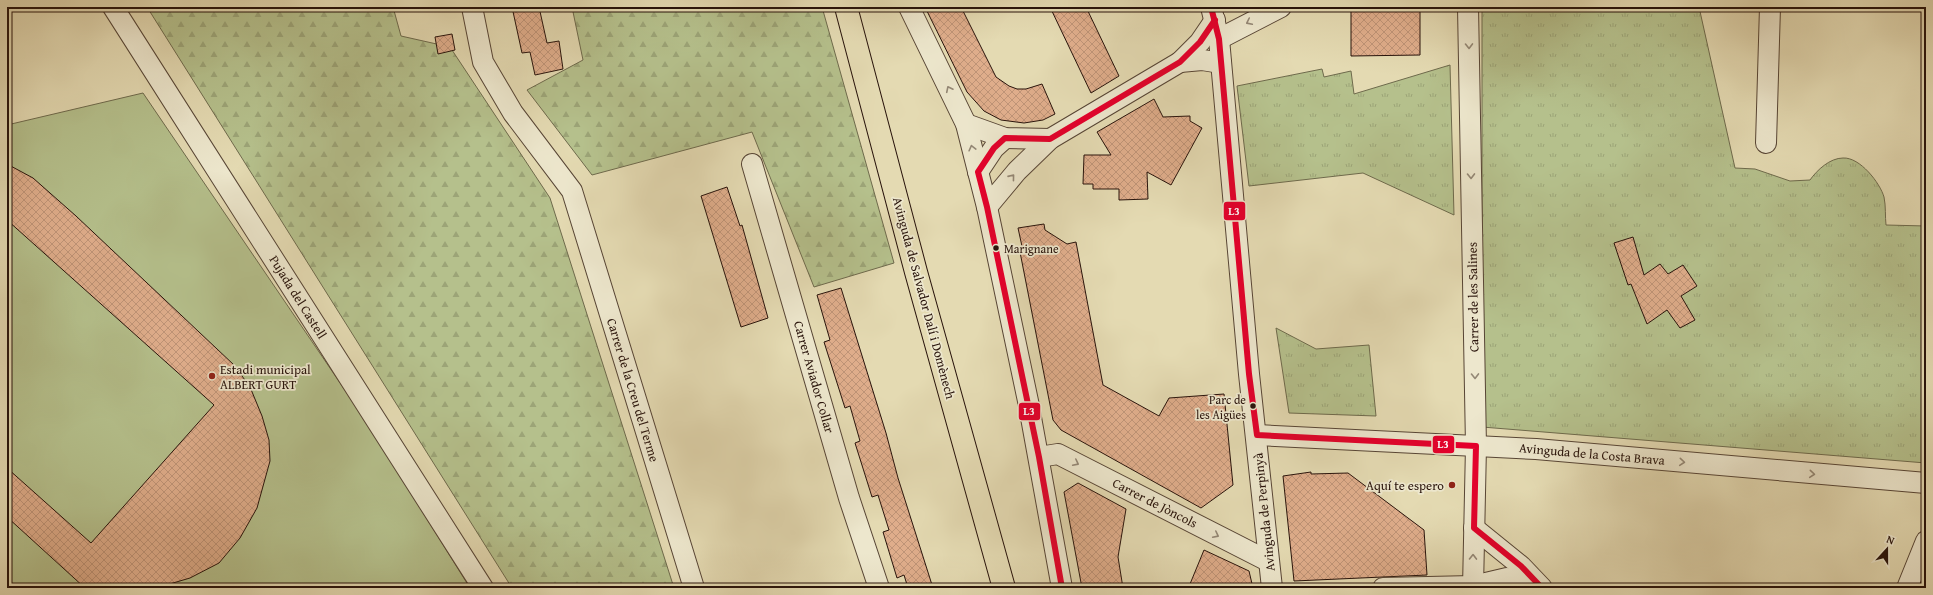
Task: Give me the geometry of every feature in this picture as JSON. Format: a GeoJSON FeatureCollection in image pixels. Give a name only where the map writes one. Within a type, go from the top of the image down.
{"type":"FeatureCollection","features":[{"type":"Feature","properties":{"kind":"main road","name":"Avinguda de Salvador Dalí i Domènech"},"geometry":{"type":"LineString","coordinates":[[846,7],[916,272],[1004,588]]}},
{"type":"Feature","properties":{"kind":"street","name":"Pujada del Castell"},"geometry":{"type":"LineString","coordinates":[[112,7],[483,588]]}},
{"type":"Feature","properties":{"kind":"street","name":"Carrer de la Creu del Terme"},"geometry":{"type":"LineString","coordinates":[[472,7],[483,62],[513,113],[572,191],[694,588]]}},
{"type":"Feature","properties":{"kind":"street"},"geometry":{"type":"LineString","coordinates":[[910,7],[966,124],[987,207],[1039,457],[1062,588]]}},
{"type":"Feature","properties":{"kind":"street"},"geometry":{"type":"LineString","coordinates":[[987,207],[1017,171],[1050,139],[1180,62],[1200,42],[1215,22],[1281,7]]}},
{"type":"Feature","properties":{"kind":"street","name":"Carrer de les Salines"},"geometry":{"type":"LineString","coordinates":[[1468,7],[1476,446],[1473,587]]}},
{"type":"Feature","properties":{"kind":"street"},"geometry":{"type":"LineString","coordinates":[[1766,143],[1770,7]]}},
{"type":"Feature","properties":{"kind":"street","name":"Avinguda de Perpinyà"},"geometry":{"type":"LineString","coordinates":[[1215,22],[1221,63],[1249,374],[1257,435],[1268,561],[1272,588]]}},
{"type":"Feature","properties":{"kind":"street"},"geometry":{"type":"LineString","coordinates":[[1180,62],[1202,60],[1221,63]]}},
{"type":"Feature","properties":{"kind":"street"},"geometry":{"type":"LineString","coordinates":[[966,124],[1005,138],[1050,139]]}},
{"type":"Feature","properties":{"kind":"street"},"geometry":{"type":"LineString","coordinates":[[978,172],[994,148],[1005,138]]}},
{"type":"Feature","properties":{"kind":"street","name":"Carrer Aviador Collar"},"geometry":{"type":"LineString","coordinates":[[752,164],[849,498],[879,588]]}},
{"type":"Feature","properties":{"kind":"street","name":"Avinguda de la Costa Brava"},"geometry":{"type":"LineString","coordinates":[[1257,435],[1536,449],[1926,483]]}},
{"type":"Feature","properties":{"kind":"street","name":"Carrer de Jòncols"},"geometry":{"type":"LineString","coordinates":[[1039,457],[1058,454],[1268,561]]}},
{"type":"Feature","properties":{"kind":"street"},"geometry":{"type":"LineString","coordinates":[[1474,528],[1521,566],[1542,588]]}},
{"type":"Feature","properties":{"kind":"street"},"geometry":{"type":"LineString","coordinates":[[1907,588],[1926,541]]}},
{"type":"Feature","properties":{"kind":"street"},"geometry":{"type":"LineString","coordinates":[[1383,588],[1473,587],[1507,578],[1538,588]]}},
{"type":"Feature","properties":{"kind":"green space"},"geometry":{"type":"Polygon","coordinates":[[[147,7],[393,7],[401,36],[450,47],[550,198],[674,588],[512,588],[147,7]]]}},
{"type":"Feature","properties":{"kind":"green space"},"geometry":{"type":"Polygon","coordinates":[[[572,7],[822,7],[894,263],[814,287],[752,132],[592,175],[527,90],[583,60],[572,7]]]}},
{"type":"Feature","properties":{"kind":"green space"},"geometry":{"type":"Polygon","coordinates":[[[1482,7],[1699,7],[1735,168],[1755,169],[1790,181],[1810,180],[1816,172],[1829,162],[1843,158],[1849,159],[1862,166],[1874,178],[1882,191],[1885,204],[1886,225],[1926,226],[1926,463],[1482,427],[1482,7]]]}},
{"type":"Feature","properties":{"kind":"green space"},"geometry":{"type":"Polygon","coordinates":[[[1450,65],[1454,215],[1363,173],[1249,186],[1237,86],[1322,69],[1324,77],[1351,71],[1354,94],[1450,65]]]}},
{"type":"Feature","properties":{"kind":"green space"},"geometry":{"type":"Polygon","coordinates":[[[143,93],[368,424],[470,588],[7,588],[7,125],[143,93]]]}},
{"type":"Feature","properties":{"kind":"green space"},"geometry":{"type":"Polygon","coordinates":[[[1276,328],[1316,349],[1369,345],[1376,416],[1289,413],[1276,328]]]}},
{"type":"Feature","properties":{"kind":"building"},"geometry":{"type":"Polygon","coordinates":[[[512,7],[539,7],[547,43],[559,41],[563,69],[535,75],[530,52],[522,53],[512,7]]]}},
{"type":"Feature","properties":{"kind":"building"},"geometry":{"type":"Polygon","coordinates":[[[925,7],[961,7],[996,77],[1009,86],[1017,89],[1026,89],[1042,84],[1055,114],[1043,120],[1024,123],[1001,120],[984,111],[967,92],[925,7]]]}},
{"type":"Feature","properties":{"kind":"building"},"geometry":{"type":"Polygon","coordinates":[[[1050,7],[1086,7],[1119,76],[1091,93],[1050,7]]]}},
{"type":"Feature","properties":{"kind":"building"},"geometry":{"type":"Polygon","coordinates":[[[1351,7],[1420,7],[1420,55],[1351,56],[1351,7]]]}},
{"type":"Feature","properties":{"kind":"building"},"geometry":{"type":"Polygon","coordinates":[[[452,34],[455,50],[438,54],[435,37],[452,34]]]}},
{"type":"Feature","properties":{"kind":"building"},"geometry":{"type":"Polygon","coordinates":[[[1154,99],[1163,117],[1190,116],[1190,121],[1202,128],[1171,185],[1147,172],[1148,199],[1119,200],[1119,189],[1093,189],[1093,184],[1083,184],[1084,155],[1111,155],[1097,132],[1154,99]]]}},
{"type":"Feature","properties":{"kind":"building","name":"Estadi municipal ALBERT GURT"},"geometry":{"type":"Polygon","coordinates":[[[7,164],[33,178],[76,216],[234,365],[250,387],[262,416],[269,440],[270,461],[257,508],[240,538],[219,563],[190,578],[156,588],[85,588],[7,517],[7,468],[91,543],[214,405],[7,220],[7,164]]]}},
{"type":"Feature","properties":{"kind":"building"},"geometry":{"type":"Polygon","coordinates":[[[727,187],[740,226],[742,225],[768,318],[741,327],[701,196],[727,187]]]}},
{"type":"Feature","properties":{"kind":"building"},"geometry":{"type":"Polygon","coordinates":[[[1044,224],[1045,230],[1067,244],[1076,242],[1103,385],[1159,416],[1169,398],[1224,394],[1233,485],[1201,508],[1061,430],[1053,420],[1020,252],[1023,251],[1018,228],[1044,224]]]}},
{"type":"Feature","properties":{"kind":"building"},"geometry":{"type":"Polygon","coordinates":[[[1633,237],[1644,275],[1660,264],[1668,274],[1683,265],[1697,286],[1681,296],[1695,320],[1680,328],[1667,310],[1647,324],[1631,284],[1628,285],[1614,243],[1633,237]]]}},
{"type":"Feature","properties":{"kind":"building"},"geometry":{"type":"Polygon","coordinates":[[[841,288],[886,433],[898,478],[933,588],[908,588],[904,575],[897,578],[883,532],[889,530],[878,495],[872,497],[855,443],[860,441],[850,406],[845,408],[824,342],[830,340],[817,295],[841,288]]]}},
{"type":"Feature","properties":{"kind":"building"},"geometry":{"type":"Polygon","coordinates":[[[1311,472],[1311,474],[1348,473],[1424,530],[1427,575],[1294,581],[1283,476],[1311,472]]]}},
{"type":"Feature","properties":{"kind":"building"},"geometry":{"type":"Polygon","coordinates":[[[1078,483],[1126,509],[1118,557],[1123,588],[1082,588],[1064,492],[1078,483]]]}},
{"type":"Feature","properties":{"kind":"building"},"geometry":{"type":"Polygon","coordinates":[[[1204,550],[1249,571],[1253,588],[1205,588],[1190,584],[1204,550]]]}},
{"type":"Feature","properties":{"kind":"transit line","name":"L3"},"geometry":{"type":"LineString","coordinates":[[1211,7],[1219,39],[1249,374],[1257,435],[1476,446],[1474,528],[1521,566],[1542,588]]}},
{"type":"Feature","properties":{"kind":"transit line","name":"L3"},"geometry":{"type":"LineString","coordinates":[[1062,588],[1039,457],[987,207],[978,172],[994,148],[1005,138],[1050,139],[1180,62],[1200,42],[1215,20]]}},
{"type":"Feature","properties":{"kind":"place","name":"Marignane"},"geometry":{"type":"Point","coordinates":[996,248]}},
{"type":"Feature","properties":{"kind":"place","name":"Estadi municipal ALBERT GURT"},"geometry":{"type":"Point","coordinates":[212,376]}},
{"type":"Feature","properties":{"kind":"place","name":"Parc de les Aigües"},"geometry":{"type":"Point","coordinates":[1253,406]}},
{"type":"Feature","properties":{"kind":"place","name":"Aquí te espero"},"geometry":{"type":"Point","coordinates":[1452,485]}}]}
